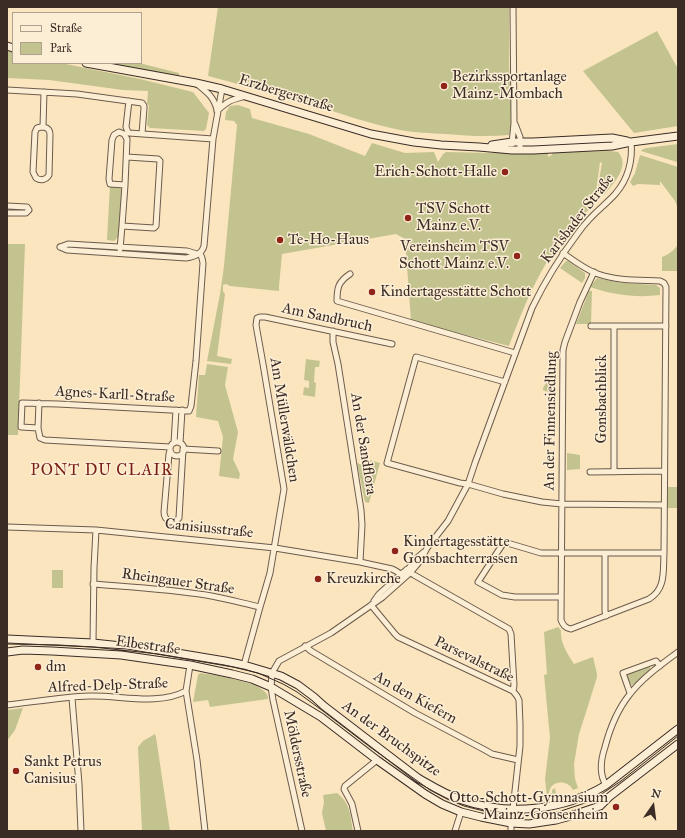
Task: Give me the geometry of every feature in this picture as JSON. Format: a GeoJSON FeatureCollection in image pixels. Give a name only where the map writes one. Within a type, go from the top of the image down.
{"type":"FeatureCollection","features":[{"type":"Feature","properties":{"kind":"main road","name":"Erzbergerstraße"},"geometry":{"type":"LineString","coordinates":[[92,64],[222,89],[377,135],[414,142],[479,147],[520,146],[533,142],[612,138],[632,142],[678,136]]}},
{"type":"Feature","properties":{"kind":"main road","name":"Elbestraße"},"geometry":{"type":"LineString","coordinates":[[7,640],[93,643],[159,650],[225,661],[272,673]]}},
{"type":"Feature","properties":{"kind":"main road","name":"Elbestraße"},"geometry":{"type":"LineString","coordinates":[[7,652],[23,650],[95,653],[190,665],[271,684],[282,693]]}},
{"type":"Feature","properties":{"kind":"main road","name":"An der Bruchspitze"},"geometry":{"type":"LineString","coordinates":[[272,673],[298,685],[418,778],[455,797],[491,807],[531,809],[577,800],[606,785],[678,729]]}},
{"type":"Feature","properties":{"kind":"main road","name":"An der Bruchspitze"},"geometry":{"type":"LineString","coordinates":[[282,693],[321,717],[377,760],[425,794],[442,804],[461,812],[511,823],[529,824],[556,820],[600,806],[609,797],[678,744]]}},
{"type":"Feature","properties":{"kind":"street"},"geometry":{"type":"LineString","coordinates":[[512,146],[514,123],[513,7]]}},
{"type":"Feature","properties":{"kind":"street"},"geometry":{"type":"LineString","coordinates":[[196,83],[214,100],[218,111]]}},
{"type":"Feature","properties":{"kind":"street"},"geometry":{"type":"LineString","coordinates":[[198,254],[68,244],[60,247],[67,250],[186,258],[193,257],[202,252],[204,246],[213,139],[222,89]]}},
{"type":"Feature","properties":{"kind":"street"},"geometry":{"type":"LineString","coordinates":[[7,90],[77,94],[142,103],[144,106],[142,134]]}},
{"type":"Feature","properties":{"kind":"street"},"geometry":{"type":"LineString","coordinates":[[43,126],[44,92]]}},
{"type":"Feature","properties":{"kind":"street"},"geometry":{"type":"LineString","coordinates":[[218,111],[231,100],[248,96]]}},
{"type":"Feature","properties":{"kind":"street"},"geometry":{"type":"LineString","coordinates":[[120,253],[128,139],[126,127],[129,101]]}},
{"type":"Feature","properties":{"kind":"street"},"geometry":{"type":"LineString","coordinates":[[514,123],[520,137],[520,146]]}},
{"type":"Feature","properties":{"kind":"street"},"geometry":{"type":"LineString","coordinates":[[43,126],[48,129],[50,133],[50,162],[49,174],[46,178],[41,180],[36,178],[33,172],[34,134],[37,128],[43,126]]}},
{"type":"Feature","properties":{"kind":"street"},"geometry":{"type":"LineString","coordinates":[[125,185],[110,184],[109,179],[112,137],[115,134],[119,132],[213,139]]}},
{"type":"Feature","properties":{"kind":"street","name":"Karlsbader Straße"},"geometry":{"type":"LineString","coordinates":[[272,673],[279,661],[331,633],[383,597],[421,560],[427,548],[448,521],[468,484],[534,302],[545,281],[578,233],[598,210],[616,193],[623,182],[631,163],[632,142]]}},
{"type":"Feature","properties":{"kind":"street"},"geometry":{"type":"LineString","coordinates":[[122,226],[154,228],[156,226],[160,168],[160,161],[158,159],[126,157]]}},
{"type":"Feature","properties":{"kind":"street"},"geometry":{"type":"LineString","coordinates":[[7,206],[27,207],[29,210],[26,213],[7,213]]}},
{"type":"Feature","properties":{"kind":"street"},"geometry":{"type":"LineString","coordinates":[[564,253],[585,268],[609,278],[660,281],[664,283],[666,287],[664,554],[662,585],[655,596],[606,616],[605,553]]}},
{"type":"Feature","properties":{"kind":"street","name":"Agnes-Karll-Straße"},"geometry":{"type":"LineString","coordinates":[[39,403],[38,428],[21,427],[22,403],[39,403],[189,411],[191,406],[196,361],[203,263],[202,258],[198,254]]}},
{"type":"Feature","properties":{"kind":"street","name":"An der Finnensiedlung"},"geometry":{"type":"LineString","coordinates":[[594,272],[586,287],[564,344],[561,620],[562,624],[568,628],[574,628],[606,616]]}},
{"type":"Feature","properties":{"kind":"street"},"geometry":{"type":"LineString","coordinates":[[350,274],[343,278],[337,290],[337,301],[515,353]]}},
{"type":"Feature","properties":{"kind":"street","name":"Am Sandbruch"},"geometry":{"type":"LineString","coordinates":[[257,318],[265,316],[392,344]]}},
{"type":"Feature","properties":{"kind":"street","name":"Am Müllerwäldchen"},"geometry":{"type":"LineString","coordinates":[[244,665],[270,573],[284,489],[264,364],[256,325],[257,318]]}},
{"type":"Feature","properties":{"kind":"street"},"geometry":{"type":"LineString","coordinates":[[591,326],[666,326]]}},
{"type":"Feature","properties":{"kind":"street","name":"Gonsbachblick"},"geometry":{"type":"LineString","coordinates":[[614,326],[614,472]]}},
{"type":"Feature","properties":{"kind":"street","name":"An der Sandflora"},"geometry":{"type":"LineString","coordinates":[[333,331],[333,342],[361,510],[362,525],[360,562]]}},
{"type":"Feature","properties":{"kind":"street"},"geometry":{"type":"LineString","coordinates":[[505,382],[416,357],[387,463],[521,498],[562,504],[664,505]]}},
{"type":"Feature","properties":{"kind":"street"},"geometry":{"type":"LineString","coordinates":[[172,447],[169,454],[164,512],[164,516],[170,522],[176,521],[179,518],[183,450],[182,445],[180,444],[179,410]]}},
{"type":"Feature","properties":{"kind":"street"},"geometry":{"type":"LineString","coordinates":[[179,410],[172,454],[178,456],[183,450]]}},
{"type":"Feature","properties":{"kind":"street"},"geometry":{"type":"LineString","coordinates":[[38,428],[40,438],[45,440],[172,447],[180,444]]}},
{"type":"Feature","properties":{"kind":"street"},"geometry":{"type":"LineString","coordinates":[[183,450],[218,451]]}},
{"type":"Feature","properties":{"kind":"street"},"geometry":{"type":"LineString","coordinates":[[590,472],[664,472]]}},
{"type":"Feature","properties":{"kind":"street","name":"Canisiusstraße"},"geometry":{"type":"LineString","coordinates":[[7,526],[96,530],[275,548],[360,562],[392,569],[403,576]]}},
{"type":"Feature","properties":{"kind":"street"},"geometry":{"type":"LineString","coordinates":[[93,643],[93,584],[96,530]]}},
{"type":"Feature","properties":{"kind":"street"},"geometry":{"type":"LineString","coordinates":[[561,597],[515,597],[502,595],[478,582],[504,542],[541,553],[664,554]]}},
{"type":"Feature","properties":{"kind":"street"},"geometry":{"type":"LineString","coordinates":[[408,572],[509,629],[511,634],[514,670],[513,691]]}},
{"type":"Feature","properties":{"kind":"street","name":"Rheingauer Straße"},"geometry":{"type":"LineString","coordinates":[[93,584],[179,591],[260,607]]}},
{"type":"Feature","properties":{"kind":"street","name":"Parsevalstraße"},"geometry":{"type":"LineString","coordinates":[[371,605],[398,637],[513,691],[517,696],[520,724],[520,746],[513,809]]}},
{"type":"Feature","properties":{"kind":"street","name":"An den Kiefern"},"geometry":{"type":"LineString","coordinates":[[305,646],[421,716],[492,754],[518,760]]}},
{"type":"Feature","properties":{"kind":"street"},"geometry":{"type":"LineString","coordinates":[[606,785],[602,779],[603,753],[612,724],[618,712],[630,693],[678,652]]}},
{"type":"Feature","properties":{"kind":"street"},"geometry":{"type":"LineString","coordinates":[[630,693],[623,673],[656,661],[660,666]]}},
{"type":"Feature","properties":{"kind":"street"},"geometry":{"type":"LineString","coordinates":[[190,665],[186,691],[197,760],[205,831]]}},
{"type":"Feature","properties":{"kind":"street"},"geometry":{"type":"LineString","coordinates":[[271,684],[272,673]]}},
{"type":"Feature","properties":{"kind":"street","name":"Möldersstraße"},"geometry":{"type":"LineString","coordinates":[[271,684],[273,700],[302,831]]}},
{"type":"Feature","properties":{"kind":"street","name":"Alfred-Delp-Straße"},"geometry":{"type":"LineString","coordinates":[[7,705],[90,696],[151,699],[178,695],[186,691]]}},
{"type":"Feature","properties":{"kind":"street"},"geometry":{"type":"LineString","coordinates":[[72,698],[81,831]]}},
{"type":"Feature","properties":{"kind":"street"},"geometry":{"type":"LineString","coordinates":[[358,831],[352,804],[344,789],[345,786],[377,760]]}},
{"type":"Feature","properties":{"kind":"street"},"geometry":{"type":"LineString","coordinates":[[455,831],[461,812]]}},
{"type":"Feature","properties":{"kind":"street"},"geometry":{"type":"LineString","coordinates":[[511,823],[511,831]]}},
{"type":"Feature","properties":{"kind":"green space"},"geometry":{"type":"Polygon","coordinates":[[[218,7],[509,7],[509,65],[512,122],[509,135],[470,136],[417,132],[389,128],[208,76],[218,7]]]}},
{"type":"Feature","properties":{"kind":"green space"},"geometry":{"type":"Polygon","coordinates":[[[657,31],[678,69],[678,126],[634,133],[583,71],[657,31]]]}},
{"type":"Feature","properties":{"kind":"green space"},"geometry":{"type":"Polygon","coordinates":[[[7,51],[12,52],[12,64],[66,64],[140,79],[193,92],[209,113],[206,129],[204,131],[150,128],[147,125],[149,105],[147,104],[148,91],[123,90],[49,80],[7,78],[7,51]]]}},
{"type":"Feature","properties":{"kind":"green space"},"geometry":{"type":"Polygon","coordinates":[[[111,64],[142,64],[179,73],[179,76],[111,64]]]}},
{"type":"Feature","properties":{"kind":"green space","name":"TSV Schott Mainz e.V."},"geometry":{"type":"Polygon","coordinates":[[[238,105],[250,109],[252,118],[309,134],[365,156],[372,143],[405,153],[434,152],[438,162],[446,152],[548,152],[548,157],[552,155],[553,152],[610,151],[618,152],[622,157],[623,163],[619,175],[604,195],[599,191],[598,186],[602,163],[600,162],[595,203],[568,232],[541,272],[527,301],[509,346],[411,321],[405,239],[396,234],[282,254],[279,291],[230,286],[226,284],[223,285],[223,291],[225,294],[217,356],[232,359],[231,364],[207,361],[224,266],[237,125],[234,121],[225,120],[226,112],[230,106],[238,105]]]}},
{"type":"Feature","properties":{"kind":"green space"},"geometry":{"type":"Polygon","coordinates":[[[678,144],[677,162],[641,151],[647,148],[678,144]]]}},
{"type":"Feature","properties":{"kind":"green space"},"geometry":{"type":"Polygon","coordinates":[[[640,155],[678,167],[678,209],[675,201],[660,181],[660,185],[638,184],[633,186],[630,182],[635,173],[640,155]]]}},
{"type":"Feature","properties":{"kind":"green space"},"geometry":{"type":"Polygon","coordinates":[[[110,185],[121,186],[122,190],[119,236],[114,241],[107,240],[110,185]]]}},
{"type":"Feature","properties":{"kind":"green space"},"geometry":{"type":"Polygon","coordinates":[[[7,244],[25,244],[18,435],[7,435],[7,244]]]}},
{"type":"Feature","properties":{"kind":"green space"},"geometry":{"type":"Polygon","coordinates":[[[678,244],[678,271],[662,271],[662,257],[671,252],[678,244]]]}},
{"type":"Feature","properties":{"kind":"green space"},"geometry":{"type":"Polygon","coordinates":[[[566,261],[585,273],[585,278],[582,283],[560,268],[566,261]]]}},
{"type":"Feature","properties":{"kind":"green space"},"geometry":{"type":"Polygon","coordinates":[[[597,278],[622,283],[656,285],[660,288],[660,295],[625,295],[590,287],[597,278]]]}},
{"type":"Feature","properties":{"kind":"green space"},"geometry":{"type":"Polygon","coordinates":[[[589,291],[592,291],[591,324],[576,324],[589,291]]]}},
{"type":"Feature","properties":{"kind":"green space"},"geometry":{"type":"Polygon","coordinates":[[[306,359],[320,361],[319,367],[315,367],[315,397],[303,395],[304,387],[309,388],[309,381],[304,380],[306,359]]]}},
{"type":"Feature","properties":{"kind":"green space"},"geometry":{"type":"Polygon","coordinates":[[[207,364],[228,367],[225,385],[238,432],[233,459],[240,474],[239,479],[219,476],[223,437],[218,421],[196,417],[199,375],[205,375],[207,364]]]}},
{"type":"Feature","properties":{"kind":"green space"},"geometry":{"type":"Polygon","coordinates":[[[551,367],[556,367],[554,394],[549,394],[543,390],[543,388],[549,378],[551,367]]]}},
{"type":"Feature","properties":{"kind":"green space"},"geometry":{"type":"Polygon","coordinates":[[[567,453],[580,455],[580,469],[567,470],[567,453]]]}},
{"type":"Feature","properties":{"kind":"green space"},"geometry":{"type":"Polygon","coordinates":[[[370,460],[380,463],[369,503],[365,502],[357,463],[363,465],[362,468],[368,469],[370,460]]]}},
{"type":"Feature","properties":{"kind":"green space"},"geometry":{"type":"Polygon","coordinates":[[[668,487],[678,487],[678,508],[667,508],[668,487]]]}},
{"type":"Feature","properties":{"kind":"green space"},"geometry":{"type":"Polygon","coordinates":[[[52,570],[63,570],[63,588],[52,588],[52,570]]]}},
{"type":"Feature","properties":{"kind":"green space"},"geometry":{"type":"Polygon","coordinates":[[[558,627],[561,630],[564,648],[574,664],[593,657],[597,677],[579,734],[574,764],[575,779],[578,788],[573,790],[571,786],[567,784],[555,784],[550,789],[549,794],[552,793],[552,790],[555,788],[556,795],[547,797],[545,779],[550,738],[544,675],[547,674],[544,632],[558,627]]]}},
{"type":"Feature","properties":{"kind":"green space"},"geometry":{"type":"Polygon","coordinates":[[[649,666],[651,670],[635,684],[631,685],[627,676],[628,674],[649,666]]]}},
{"type":"Feature","properties":{"kind":"green space"},"geometry":{"type":"Polygon","coordinates":[[[200,673],[252,684],[265,692],[268,699],[210,707],[208,700],[193,702],[198,675],[200,673]]]}},
{"type":"Feature","properties":{"kind":"green space"},"geometry":{"type":"Polygon","coordinates":[[[23,708],[15,730],[7,741],[7,710],[23,708]]]}},
{"type":"Feature","properties":{"kind":"green space"},"geometry":{"type":"Polygon","coordinates":[[[155,734],[170,831],[142,831],[138,747],[143,741],[155,734]]]}},
{"type":"Feature","properties":{"kind":"green space"},"geometry":{"type":"Polygon","coordinates":[[[337,793],[345,801],[350,815],[353,831],[326,831],[322,813],[324,802],[323,795],[337,793]]]}},
{"type":"Feature","properties":{"kind":"tram line"},"geometry":{"type":"LineString","coordinates":[[7,644],[127,649],[233,667],[258,673],[297,692],[430,790],[464,806],[496,814],[515,816],[558,812],[591,801],[621,781],[678,736]]}},
{"type":"Feature","properties":{"kind":"place","name":"Bezirkssportanlage Mainz-Mombach"},"geometry":{"type":"Point","coordinates":[444,86]}},
{"type":"Feature","properties":{"kind":"place","name":"Erich-Schott-Halle"},"geometry":{"type":"Point","coordinates":[505,172]}},
{"type":"Feature","properties":{"kind":"place","name":"TSV Schott Mainz e.V."},"geometry":{"type":"Point","coordinates":[408,218]}},
{"type":"Feature","properties":{"kind":"place","name":"Te-Ho-Haus"},"geometry":{"type":"Point","coordinates":[280,240]}},
{"type":"Feature","properties":{"kind":"place","name":"Vereinsheim TSV Schott Mainz e.V."},"geometry":{"type":"Point","coordinates":[517,256]}},
{"type":"Feature","properties":{"kind":"place","name":"Kindertagesstätte Schott"},"geometry":{"type":"Point","coordinates":[372,292]}},
{"type":"Feature","properties":{"kind":"place","name":"Kindertagesstätte Gonsbachterrassen"},"geometry":{"type":"Point","coordinates":[395,551]}},
{"type":"Feature","properties":{"kind":"place","name":"Kreuzkirche"},"geometry":{"type":"Point","coordinates":[318,579]}},
{"type":"Feature","properties":{"kind":"place","name":"dm"},"geometry":{"type":"Point","coordinates":[38,667]}},
{"type":"Feature","properties":{"kind":"place","name":"Sankt Petrus Canisius"},"geometry":{"type":"Point","coordinates":[16,771]}},
{"type":"Feature","properties":{"kind":"place","name":"Otto-Schott-Gymnasium Mainz-Gonsenheim"},"geometry":{"type":"Point","coordinates":[616,807]}},
{"type":"Feature","properties":{"kind":"district","name":"PONT DU CLAIR"},"geometry":{"type":"Point","coordinates":[102,471]}}]}
